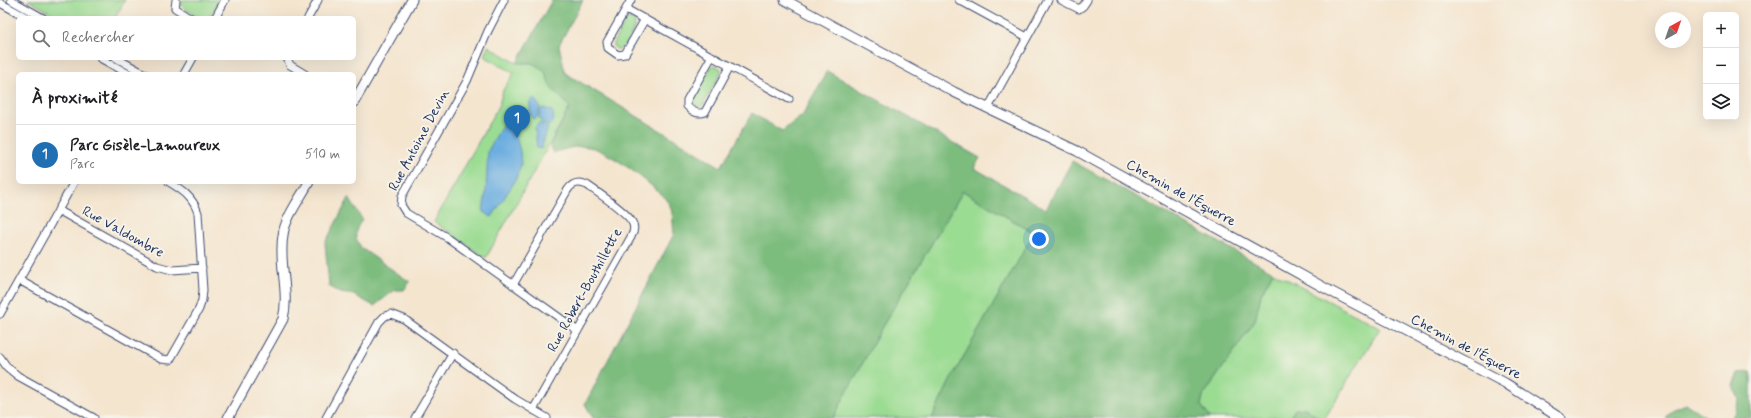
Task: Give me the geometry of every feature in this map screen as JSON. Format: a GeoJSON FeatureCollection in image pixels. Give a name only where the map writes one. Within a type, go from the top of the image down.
{"type":"FeatureCollection","features":[{"type":"Feature","properties":{"kind":"street"},"geometry":{"type":"LineString","coordinates":[[11,0],[39,16]]}},
{"type":"Feature","properties":{"kind":"street"},"geometry":{"type":"LineString","coordinates":[[176,0],[175,8],[188,16]]}},
{"type":"Feature","properties":{"kind":"street"},"geometry":{"type":"LineString","coordinates":[[216,16],[225,0]]}},
{"type":"Feature","properties":{"kind":"street"},"geometry":{"type":"LineString","coordinates":[[309,16],[318,0]]}},
{"type":"Feature","properties":{"kind":"street"},"geometry":{"type":"LineString","coordinates":[[356,98],[412,0]]}},
{"type":"Feature","properties":{"kind":"street","name":"Rue Antoine Devin"},"geometry":{"type":"LineString","coordinates":[[504,0],[486,36],[469,76],[402,196],[401,202],[406,213],[445,236],[578,331]]}},
{"type":"Feature","properties":{"kind":"street"},"geometry":{"type":"LineString","coordinates":[[631,0],[608,42],[608,48],[613,53],[618,55],[625,54],[644,20]]}},
{"type":"Feature","properties":{"kind":"street","name":"Chemin de l'Équerre"},"geometry":{"type":"LineString","coordinates":[[785,0],[928,78],[1068,146],[1332,292],[1505,383],[1560,418]]}},
{"type":"Feature","properties":{"kind":"street"},"geometry":{"type":"LineString","coordinates":[[959,0],[1027,37]]}},
{"type":"Feature","properties":{"kind":"street"},"geometry":{"type":"LineString","coordinates":[[988,108],[1048,0]]}},
{"type":"Feature","properties":{"kind":"street"},"geometry":{"type":"LineString","coordinates":[[1061,0],[1079,8],[1083,6],[1087,0]]}},
{"type":"Feature","properties":{"kind":"street"},"geometry":{"type":"LineString","coordinates":[[0,2],[24,16]]}},
{"type":"Feature","properties":{"kind":"street"},"geometry":{"type":"LineString","coordinates":[[626,9],[789,99]]}},
{"type":"Feature","properties":{"kind":"street"},"geometry":{"type":"LineString","coordinates":[[712,56],[688,100],[687,106],[693,111],[700,113],[705,112],[730,66]]}},
{"type":"Feature","properties":{"kind":"street"},"geometry":{"type":"LineString","coordinates":[[104,60],[124,72]]}},
{"type":"Feature","properties":{"kind":"street"},"geometry":{"type":"LineString","coordinates":[[119,60],[136,72]]}},
{"type":"Feature","properties":{"kind":"street"},"geometry":{"type":"LineString","coordinates":[[185,72],[191,60]]}},
{"type":"Feature","properties":{"kind":"street"},"geometry":{"type":"LineString","coordinates":[[288,60],[290,65],[302,72]]}},
{"type":"Feature","properties":{"kind":"street","name":"Rue Robert-Bouthillette"},"geometry":{"type":"LineString","coordinates":[[513,285],[568,189],[573,184],[578,182],[589,186],[630,219],[634,229],[631,237],[533,410]]}},
{"type":"Feature","properties":{"kind":"street"},"geometry":{"type":"LineString","coordinates":[[0,314],[73,184]]}},
{"type":"Feature","properties":{"kind":"street"},"geometry":{"type":"LineString","coordinates":[[19,280],[156,356],[167,361],[172,358],[200,306],[203,290],[200,224],[197,209],[188,195],[172,184]]}},
{"type":"Feature","properties":{"kind":"street"},"geometry":{"type":"LineString","coordinates":[[228,418],[282,323],[286,302],[282,259],[283,234],[287,223],[308,184]]}},
{"type":"Feature","properties":{"kind":"street","name":"Rue Valdombre"},"geometry":{"type":"LineString","coordinates":[[58,210],[157,266],[172,270],[202,268]]}},
{"type":"Feature","properties":{"kind":"street"},"geometry":{"type":"LineString","coordinates":[[326,418],[379,322],[387,315],[398,315],[533,410],[547,418]]}},
{"type":"Feature","properties":{"kind":"street"},"geometry":{"type":"LineString","coordinates":[[415,418],[453,353]]}},
{"type":"Feature","properties":{"kind":"street"},"geometry":{"type":"LineString","coordinates":[[1,360],[18,376],[94,418]]}},
{"type":"Feature","properties":{"kind":"green space"},"geometry":{"type":"Polygon","coordinates":[[[28,0],[125,0],[116,16],[56,16],[28,0]]]}},
{"type":"Feature","properties":{"kind":"green space"},"geometry":{"type":"Polygon","coordinates":[[[182,0],[219,0],[210,16],[198,16],[190,13],[181,5],[182,0]]]}},
{"type":"Feature","properties":{"kind":"green space"},"geometry":{"type":"Polygon","coordinates":[[[552,0],[583,0],[559,45],[565,73],[721,167],[752,113],[782,131],[803,115],[827,71],[980,158],[974,168],[1046,209],[1072,161],[1273,272],[1261,294],[1255,321],[1203,396],[1201,405],[1210,418],[932,418],[952,377],[1034,233],[963,191],[882,327],[833,418],[593,418],[585,404],[674,234],[673,218],[670,206],[664,197],[620,162],[597,149],[580,147],[553,153],[550,145],[570,107],[551,88],[544,70],[532,63],[517,63],[552,0]]]}},
{"type":"Feature","properties":{"kind":"green space"},"geometry":{"type":"Polygon","coordinates":[[[630,18],[629,20],[632,19],[635,21],[634,28],[627,42],[618,50],[613,46],[613,43],[626,20],[630,18]]]}},
{"type":"Feature","properties":{"kind":"green space"},"geometry":{"type":"Polygon","coordinates":[[[488,46],[517,63],[532,63],[542,68],[546,73],[551,88],[570,107],[486,258],[434,222],[499,105],[503,90],[514,73],[484,56],[488,46]]]}},
{"type":"Feature","properties":{"kind":"green space"},"geometry":{"type":"Polygon","coordinates":[[[715,65],[721,69],[721,73],[703,105],[698,108],[692,101],[711,67],[715,65]]]}},
{"type":"Feature","properties":{"kind":"green space"},"geometry":{"type":"Polygon","coordinates":[[[963,191],[1034,233],[952,377],[932,418],[833,418],[882,327],[963,191]]]}},
{"type":"Feature","properties":{"kind":"green space"},"geometry":{"type":"Polygon","coordinates":[[[349,198],[362,219],[356,233],[361,248],[410,282],[404,290],[395,290],[374,306],[354,295],[341,293],[329,286],[325,243],[349,198]]]}},
{"type":"Feature","properties":{"kind":"green space"},"geometry":{"type":"Polygon","coordinates":[[[1273,272],[1380,328],[1325,418],[1319,418],[1305,408],[1295,409],[1290,418],[1210,418],[1201,405],[1203,396],[1255,321],[1261,294],[1273,272]]]}},
{"type":"Feature","properties":{"kind":"green space"},"geometry":{"type":"Polygon","coordinates":[[[1751,372],[1751,418],[1731,418],[1735,412],[1739,399],[1733,386],[1738,373],[1751,372]]]}},
{"type":"Feature","properties":{"kind":"green space"},"geometry":{"type":"Polygon","coordinates":[[[1686,404],[1708,418],[1665,418],[1672,410],[1686,404]]]}},
{"type":"Feature","properties":{"kind":"green space"},"geometry":{"type":"Polygon","coordinates":[[[1305,408],[1319,418],[1290,418],[1295,409],[1305,408]]]}},
{"type":"Feature","properties":{"kind":"water"},"geometry":{"type":"Polygon","coordinates":[[[534,98],[540,107],[537,117],[533,119],[530,116],[530,102],[534,98]]]}},
{"type":"Feature","properties":{"kind":"water"},"geometry":{"type":"Polygon","coordinates":[[[544,108],[552,111],[554,115],[554,119],[549,126],[542,123],[539,117],[541,109],[544,108]]]}},
{"type":"Feature","properties":{"kind":"water"},"geometry":{"type":"Polygon","coordinates":[[[509,118],[512,120],[520,151],[521,165],[515,181],[492,217],[483,212],[486,191],[488,151],[505,120],[509,118]]]}},
{"type":"Feature","properties":{"kind":"water"},"geometry":{"type":"Polygon","coordinates":[[[539,123],[548,128],[541,149],[537,148],[535,128],[539,123]]]}},
{"type":"Feature","properties":{"kind":"place","name":"Parc Gisèle-Lamoureux"},"geometry":{"type":"Point","coordinates":[517,138]}}]}
